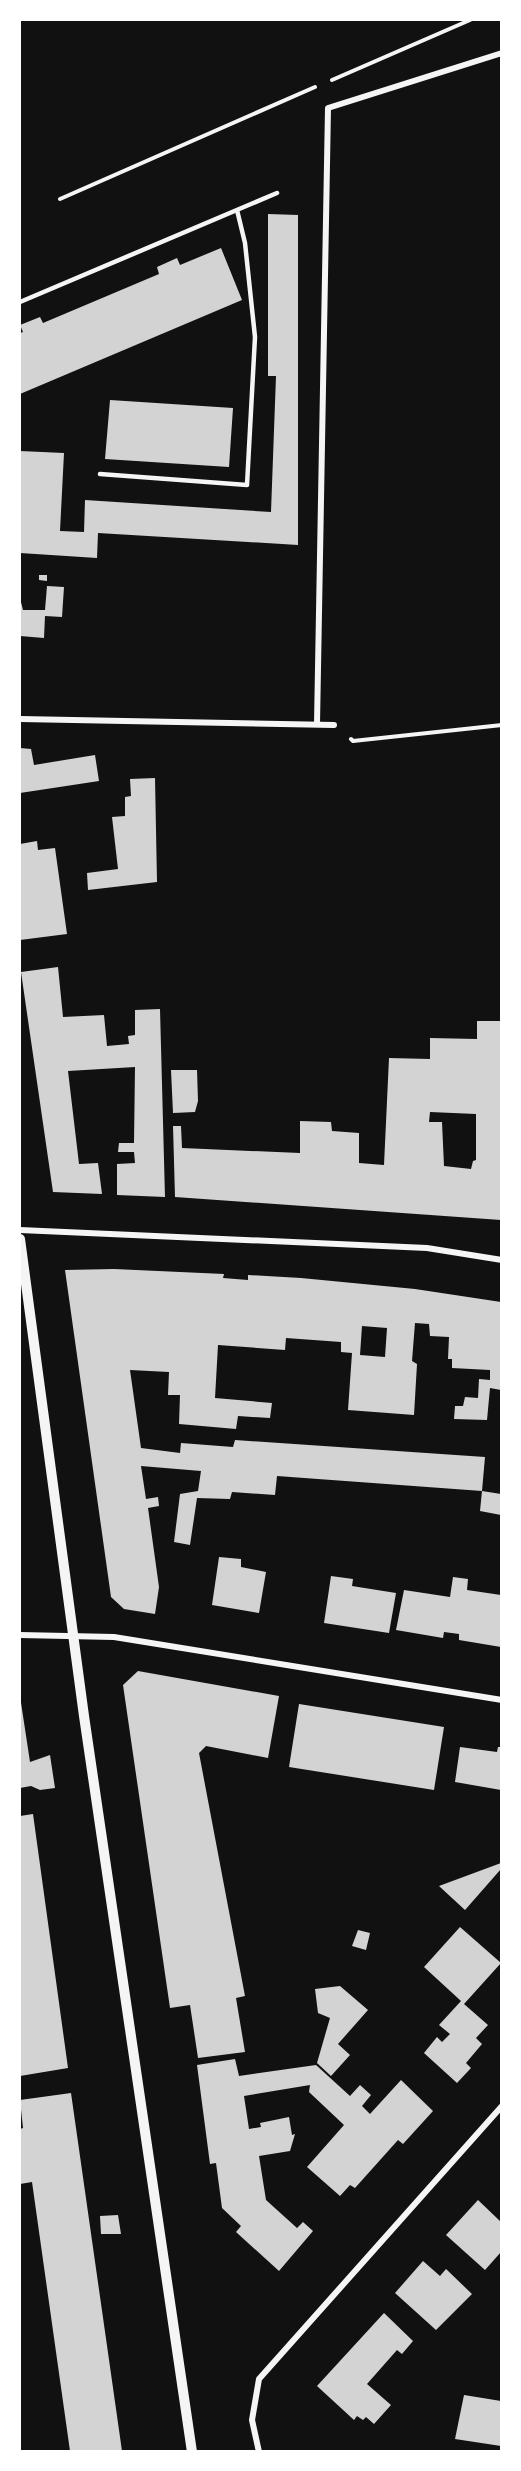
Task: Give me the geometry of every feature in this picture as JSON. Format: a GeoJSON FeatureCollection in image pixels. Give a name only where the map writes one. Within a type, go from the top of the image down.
{"type":"FeatureCollection","features":[{"type":"Feature","properties":{"kind":"street"},"geometry":{"type":"LineString","coordinates":[[317,724],[328,108],[501,53]]}},
{"type":"Feature","properties":{"kind":"street"},"geometry":{"type":"LineString","coordinates":[[20,719],[129,723],[334,725]]}},
{"type":"Feature","properties":{"kind":"street"},"geometry":{"type":"LineString","coordinates":[[20,1230],[427,1248],[501,1260]]}},
{"type":"Feature","properties":{"kind":"street"},"geometry":{"type":"LineString","coordinates":[[20,1239],[73,1635],[192,2451]]}},
{"type":"Feature","properties":{"kind":"street"},"geometry":{"type":"LineString","coordinates":[[20,1635],[114,1637],[501,1700]]}},
{"type":"Feature","properties":{"kind":"street"},"geometry":{"type":"LineString","coordinates":[[259,2451],[252,2420],[259,2379],[501,2106]]}},
{"type":"Feature","properties":{"kind":"lane"},"geometry":{"type":"LineString","coordinates":[[20,302],[277,193]]}},
{"type":"Feature","properties":{"kind":"lane"},"geometry":{"type":"LineString","coordinates":[[100,474],[247,485],[255,337],[245,243],[237,210]]}},
{"type":"Feature","properties":{"kind":"path"},"geometry":{"type":"LineString","coordinates":[[329,81],[470,20]]}},
{"type":"Feature","properties":{"kind":"path"},"geometry":{"type":"LineString","coordinates":[[60,199],[319,86]]}},
{"type":"Feature","properties":{"kind":"path"},"geometry":{"type":"LineString","coordinates":[[334,725],[353,741],[501,726]]}},
{"type":"Feature","properties":{"kind":"building"},"geometry":{"type":"Polygon","coordinates":[[[268,214],[298,215],[298,545],[98,533],[97,558],[20,553],[20,451],[64,453],[60,531],[84,532],[85,500],[271,512],[276,376],[268,376],[268,214]]]}},
{"type":"Feature","properties":{"kind":"building"},"geometry":{"type":"Polygon","coordinates":[[[221,248],[242,300],[20,394],[20,333],[23,332],[20,325],[40,317],[43,323],[159,274],[157,267],[177,258],[180,265],[221,248]]]}},
{"type":"Feature","properties":{"kind":"building"},"geometry":{"type":"Polygon","coordinates":[[[110,400],[233,408],[229,467],[105,459],[110,400]]]}},
{"type":"Feature","properties":{"kind":"building"},"geometry":{"type":"Polygon","coordinates":[[[39,575],[47,575],[47,581],[39,580],[39,575]]]}},
{"type":"Feature","properties":{"kind":"building"},"geometry":{"type":"Polygon","coordinates":[[[47,586],[64,587],[62,617],[45,616],[44,638],[20,636],[20,598],[23,610],[45,610],[47,586]]]}},
{"type":"Feature","properties":{"kind":"building"},"geometry":{"type":"Polygon","coordinates":[[[20,748],[31,749],[34,765],[95,755],[99,781],[20,793],[20,748]]]}},
{"type":"Feature","properties":{"kind":"building"},"geometry":{"type":"Polygon","coordinates":[[[155,778],[157,882],[88,890],[87,873],[118,869],[112,817],[125,816],[125,797],[131,796],[130,779],[155,778]]]}},
{"type":"Feature","properties":{"kind":"building"},"geometry":{"type":"Polygon","coordinates":[[[37,841],[38,850],[55,848],[67,934],[20,940],[20,844],[37,841]]]}},
{"type":"Feature","properties":{"kind":"building"},"geometry":{"type":"Polygon","coordinates":[[[58,967],[63,1017],[104,1015],[107,1046],[129,1044],[128,1036],[135,1035],[135,1010],[160,1009],[165,1197],[117,1195],[117,1164],[135,1163],[134,1152],[118,1152],[119,1143],[134,1143],[135,1067],[68,1071],[79,1164],[98,1163],[102,1194],[53,1192],[21,972],[58,967]]]}},
{"type":"Feature","properties":{"kind":"building"},"geometry":{"type":"Polygon","coordinates":[[[477,1021],[501,1021],[501,1220],[175,1197],[173,1126],[181,1126],[182,1148],[300,1153],[300,1121],[331,1122],[332,1131],[359,1133],[359,1163],[384,1165],[389,1058],[430,1059],[430,1038],[477,1039],[477,1021]],[[430,1112],[429,1122],[442,1122],[444,1166],[471,1169],[473,1161],[476,1160],[476,1114],[430,1112]]]}},
{"type":"Feature","properties":{"kind":"building"},"geometry":{"type":"Polygon","coordinates":[[[171,1070],[197,1070],[198,1101],[195,1112],[173,1113],[171,1070]]]}},
{"type":"Feature","properties":{"kind":"building"},"geometry":{"type":"Polygon","coordinates":[[[114,1269],[224,1274],[223,1278],[248,1280],[248,1275],[301,1278],[415,1289],[501,1302],[501,1390],[490,1388],[487,1420],[454,1419],[455,1406],[463,1406],[465,1397],[478,1398],[479,1379],[490,1380],[490,1370],[452,1368],[452,1359],[448,1359],[449,1337],[430,1336],[429,1324],[415,1323],[412,1361],[417,1364],[414,1415],[348,1410],[352,1353],[341,1352],[341,1342],[286,1338],[285,1350],[218,1345],[215,1398],[272,1403],[270,1418],[238,1416],[236,1429],[179,1424],[180,1395],[168,1395],[169,1372],[130,1370],[141,1448],[180,1453],[181,1443],[233,1447],[235,1440],[485,1457],[482,1491],[277,1476],[275,1495],[232,1492],[230,1499],[197,1498],[190,1545],[174,1542],[180,1494],[198,1491],[201,1471],[141,1466],[146,1499],[158,1497],[159,1506],[148,1508],[159,1587],[155,1614],[124,1609],[111,1597],[65,1270],[114,1269]],[[362,1326],[360,1355],[385,1357],[387,1328],[362,1326]]]}},
{"type":"Feature","properties":{"kind":"building"},"geometry":{"type":"Polygon","coordinates":[[[482,1491],[501,1494],[501,1515],[480,1511],[482,1491]]]}},
{"type":"Feature","properties":{"kind":"building"},"geometry":{"type":"Polygon","coordinates":[[[219,1557],[241,1559],[241,1567],[266,1572],[259,1613],[212,1605],[219,1557]]]}},
{"type":"Feature","properties":{"kind":"building"},"geometry":{"type":"Polygon","coordinates":[[[331,1576],[353,1579],[352,1586],[396,1593],[389,1633],[324,1623],[331,1576]]]}},
{"type":"Feature","properties":{"kind":"building"},"geometry":{"type":"Polygon","coordinates":[[[453,1577],[468,1579],[467,1590],[501,1595],[501,1647],[459,1640],[459,1634],[444,1632],[443,1638],[396,1630],[404,1590],[450,1597],[453,1577]]]}},
{"type":"Feature","properties":{"kind":"building"},"geometry":{"type":"Polygon","coordinates":[[[138,1671],[279,1696],[268,1758],[206,1746],[199,1753],[245,1996],[236,1998],[245,2052],[198,2058],[190,2005],[170,2008],[123,1685],[138,1671]]]}},
{"type":"Feature","properties":{"kind":"building"},"geometry":{"type":"Polygon","coordinates":[[[20,1696],[30,1762],[50,1755],[55,1788],[40,1790],[31,1786],[20,1788],[20,1696]]]}},
{"type":"Feature","properties":{"kind":"building"},"geometry":{"type":"Polygon","coordinates":[[[299,1704],[444,1727],[434,1790],[289,1767],[299,1704]]]}},
{"type":"Feature","properties":{"kind":"building"},"geometry":{"type":"Polygon","coordinates":[[[460,1747],[497,1752],[498,1747],[501,1747],[501,1790],[455,1782],[460,1747]]]}},
{"type":"Feature","properties":{"kind":"building"},"geometry":{"type":"Polygon","coordinates":[[[33,1814],[68,2068],[20,2076],[20,1816],[33,1814]]]}},
{"type":"Feature","properties":{"kind":"building"},"geometry":{"type":"Polygon","coordinates":[[[501,1863],[501,1869],[465,1910],[439,1886],[501,1863]]]}},
{"type":"Feature","properties":{"kind":"building"},"geometry":{"type":"Polygon","coordinates":[[[460,1927],[501,1963],[464,2004],[488,2025],[476,2038],[482,2044],[466,2063],[471,2068],[457,2083],[424,2053],[437,2037],[442,2042],[450,2034],[439,2025],[461,2001],[424,1967],[460,1927]]]}},
{"type":"Feature","properties":{"kind":"building"},"geometry":{"type":"Polygon","coordinates":[[[358,1930],[370,1933],[366,1950],[352,1946],[358,1930]]]}},
{"type":"Feature","properties":{"kind":"building"},"geometry":{"type":"Polygon","coordinates":[[[340,1986],[368,2010],[338,2044],[350,2055],[331,2076],[317,2063],[330,2018],[318,2013],[315,1989],[340,1986]]]}},
{"type":"Feature","properties":{"kind":"building"},"geometry":{"type":"Polygon","coordinates":[[[235,2059],[239,2076],[316,2065],[350,2096],[360,2085],[371,2095],[362,2106],[370,2114],[401,2080],[433,2111],[403,2144],[398,2140],[355,2188],[350,2185],[340,2196],[307,2167],[344,2125],[309,2092],[310,2085],[244,2096],[249,2129],[261,2127],[260,2123],[289,2117],[292,2135],[295,2134],[290,2151],[259,2156],[266,2200],[297,2228],[303,2222],[313,2231],[279,2271],[236,2232],[241,2226],[222,2208],[216,2163],[210,2164],[197,2065],[235,2059]]]}},
{"type":"Feature","properties":{"kind":"building"},"geometry":{"type":"Polygon","coordinates":[[[71,2093],[122,2451],[70,2451],[32,2182],[20,2184],[20,2129],[23,2128],[20,2100],[71,2093]]]}},
{"type":"Feature","properties":{"kind":"building"},"geometry":{"type":"Polygon","coordinates":[[[478,2200],[501,2222],[501,2252],[485,2270],[446,2235],[478,2200]]]}},
{"type":"Feature","properties":{"kind":"building"},"geometry":{"type":"Polygon","coordinates":[[[118,2215],[121,2234],[101,2234],[100,2216],[118,2215]]]}},
{"type":"Feature","properties":{"kind":"building"},"geometry":{"type":"Polygon","coordinates":[[[423,2261],[440,2276],[446,2269],[472,2294],[436,2330],[395,2293],[423,2261]]]}},
{"type":"Feature","properties":{"kind":"building"},"geometry":{"type":"Polygon","coordinates":[[[384,2313],[413,2341],[402,2354],[397,2350],[367,2384],[391,2405],[374,2424],[366,2417],[363,2420],[357,2416],[354,2420],[317,2386],[384,2313]]]}},
{"type":"Feature","properties":{"kind":"building"},"geometry":{"type":"Polygon","coordinates":[[[464,2395],[501,2401],[501,2446],[455,2439],[464,2395]]]}}]}
